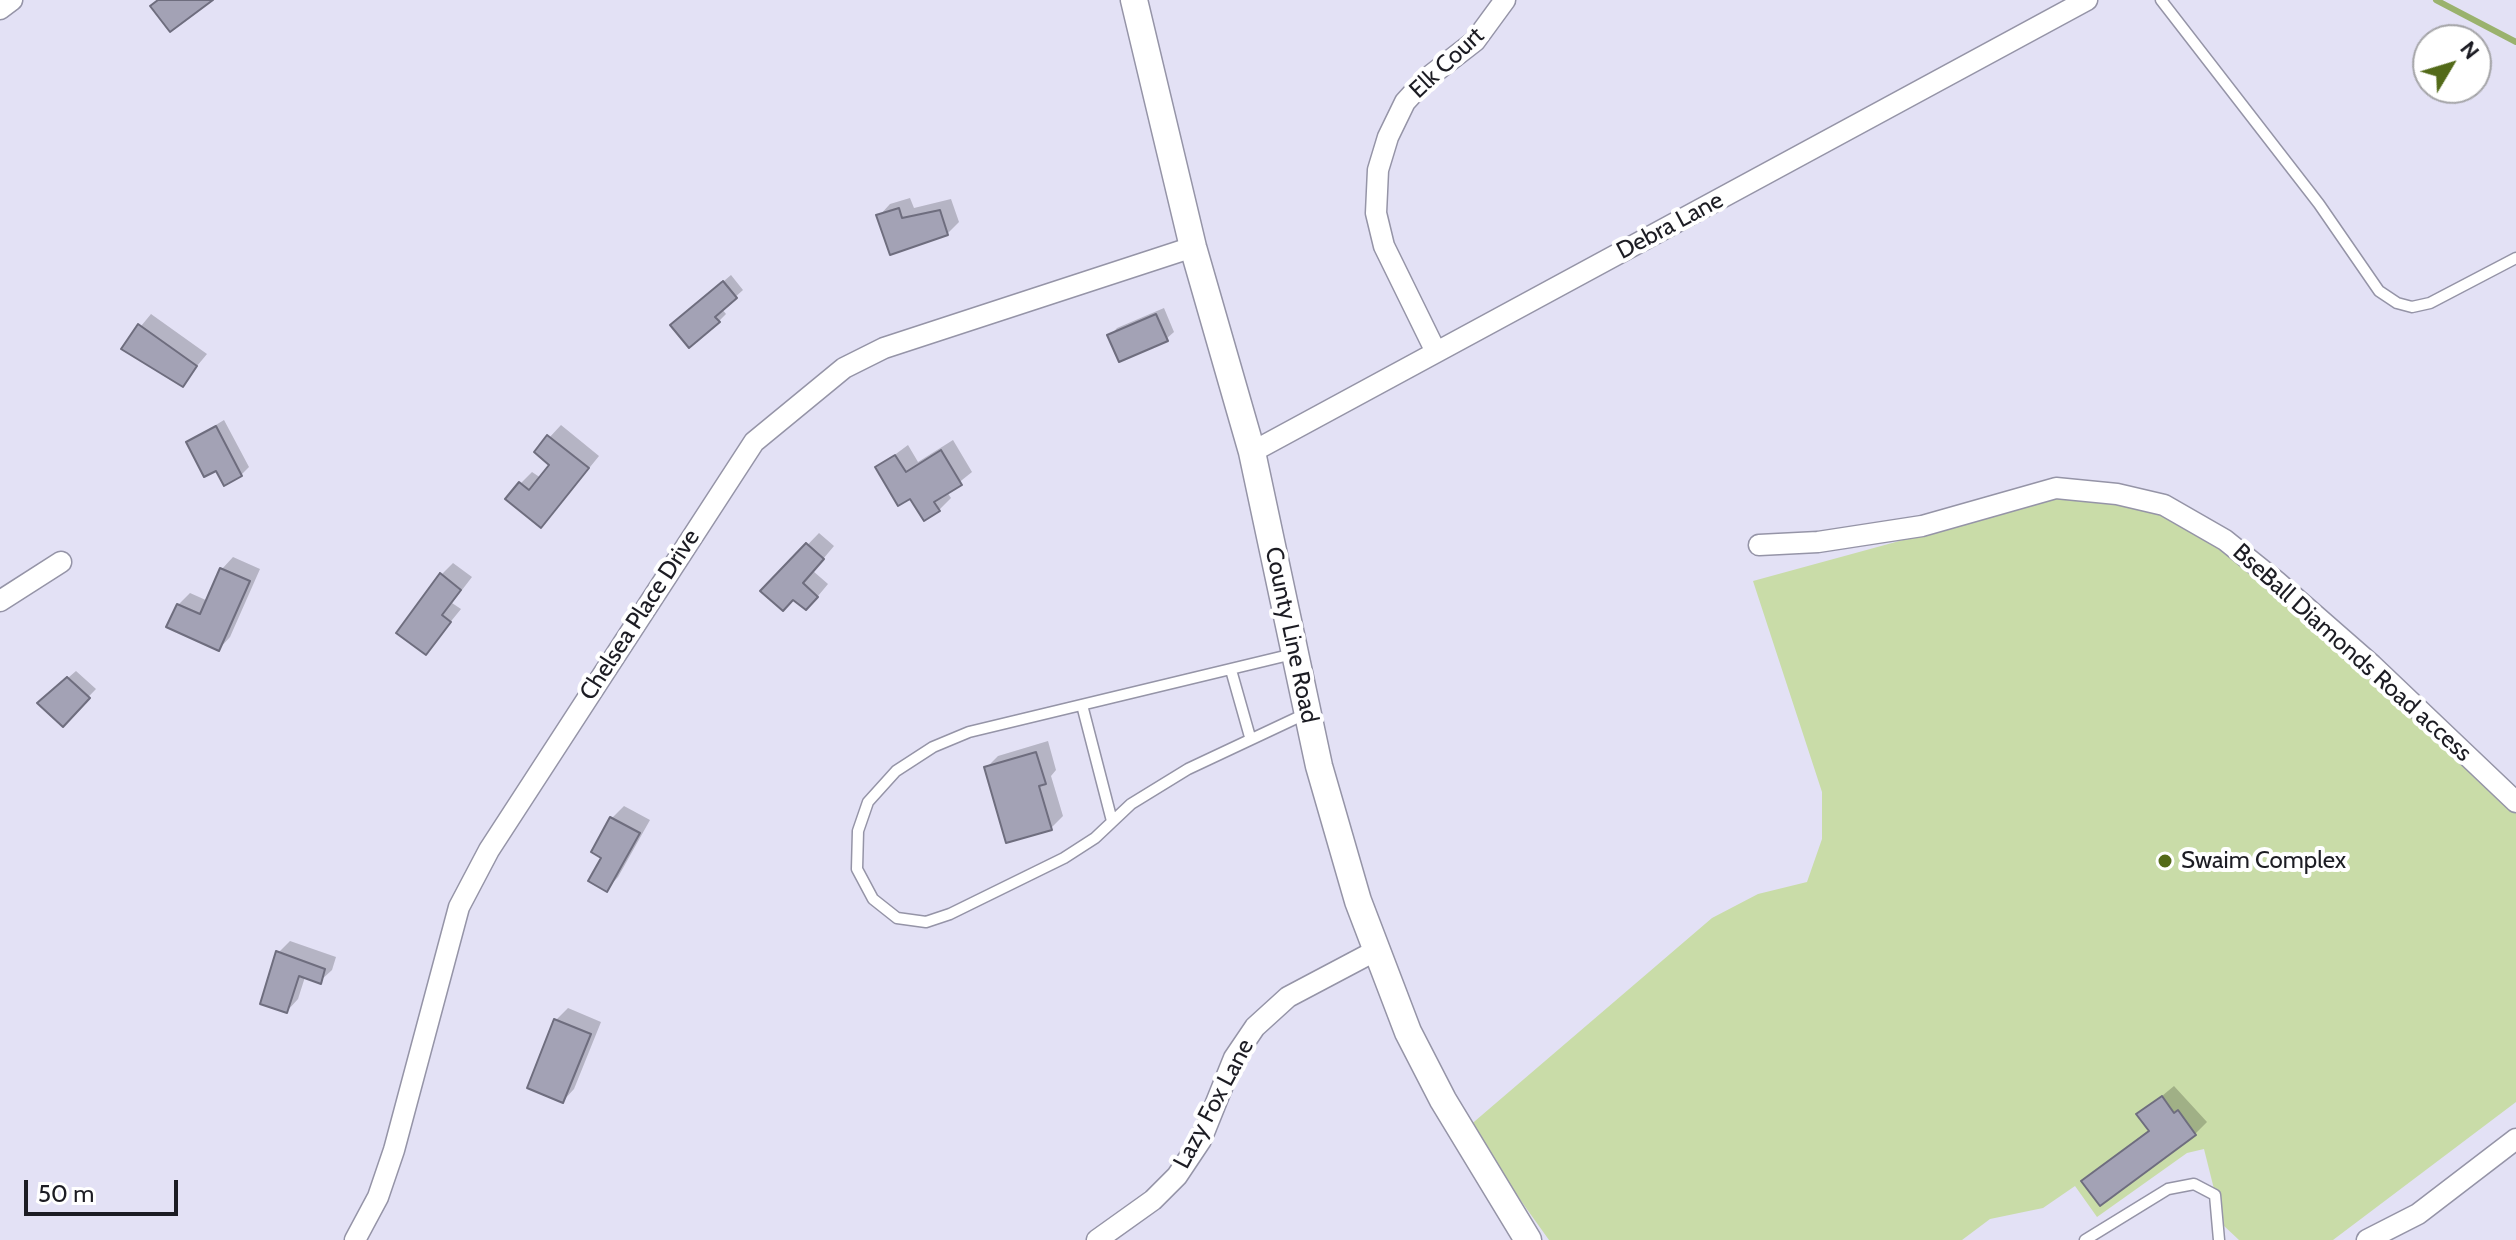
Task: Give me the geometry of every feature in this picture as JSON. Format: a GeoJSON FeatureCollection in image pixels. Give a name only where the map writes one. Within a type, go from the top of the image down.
{"type":"FeatureCollection","features":[{"type":"Feature","properties":{"kind":"street"},"geometry":{"type":"LineString","coordinates":[[0,9],[12,0]]}},
{"type":"Feature","properties":{"kind":"street","name":"County Line Road"},"geometry":{"type":"LineString","coordinates":[[1134,0],[1193,247],[1252,452],[1319,766],[1375,951],[1408,1032],[1443,1100],[1528,1240]]}},
{"type":"Feature","properties":{"kind":"street","name":"Elk Court"},"geometry":{"type":"LineString","coordinates":[[1436,352],[1384,246],[1376,213],[1378,170],[1388,137],[1405,102],[1426,79],[1475,41],[1505,0]]}},
{"type":"Feature","properties":{"kind":"street","name":"Debra Lane"},"geometry":{"type":"LineString","coordinates":[[1252,452],[2087,0]]}},
{"type":"Feature","properties":{"kind":"street","name":"Chelsea Place Drive"},"geometry":{"type":"LineString","coordinates":[[355,1240],[378,1197],[394,1150],[459,907],[505,824],[754,442],[844,368],[884,348],[1193,247]]}},
{"type":"Feature","properties":{"kind":"street","name":"BseBall Diamonds Road access"},"geometry":{"type":"LineString","coordinates":[[1759,545],[1818,542],[1922,526],[2056,488],[2117,494],[2164,505],[2225,540],[2276,581],[2372,665],[2516,802]]}},
{"type":"Feature","properties":{"kind":"street"},"geometry":{"type":"LineString","coordinates":[[0,601],[61,562]]}},
{"type":"Feature","properties":{"kind":"street","name":"Lazy Fox Lane"},"geometry":{"type":"LineString","coordinates":[[1097,1240],[1153,1200],[1177,1176],[1201,1140],[1234,1058],[1255,1027],[1288,997],[1375,951]]}},
{"type":"Feature","properties":{"kind":"street"},"geometry":{"type":"LineString","coordinates":[[2367,1240],[2418,1214],[2516,1139]]}},
{"type":"Feature","properties":{"kind":"lane"},"geometry":{"type":"LineString","coordinates":[[2161,0],[2319,204],[2379,291],[2412,307],[2430,303],[2516,258]]}},
{"type":"Feature","properties":{"kind":"lane"},"geometry":{"type":"LineString","coordinates":[[1295,653],[969,732],[933,747],[896,771],[868,802],[858,831],[857,869],[873,899],[897,918],[926,922],[950,914],[1030,877],[1095,838],[1155,788],[1250,737],[1308,713]]}},
{"type":"Feature","properties":{"kind":"lane"},"geometry":{"type":"LineString","coordinates":[[1231,670],[1250,737]]}},
{"type":"Feature","properties":{"kind":"lane"},"geometry":{"type":"LineString","coordinates":[[1082,705],[1112,821]]}},
{"type":"Feature","properties":{"kind":"lane"},"geometry":{"type":"LineString","coordinates":[[2085,1240],[2168,1189],[2194,1184],[2215,1195],[2219,1240]]}},
{"type":"Feature","properties":{"kind":"green space","name":"Swaim Complex"},"geometry":{"type":"Polygon","coordinates":[[[2064,496],[2142,503],[2223,546],[2470,765],[2516,813],[2516,1102],[2333,1240],[2239,1240],[2223,1225],[2204,1149],[2187,1153],[2097,1217],[2075,1186],[2043,1208],[1990,1219],[1962,1240],[1549,1240],[1468,1127],[1712,918],[1758,894],[1807,882],[1822,839],[1822,792],[1753,581],[2064,496]]]}},
{"type":"Feature","properties":{"kind":"building"},"geometry":{"type":"Polygon","coordinates":[[[158,0],[213,0],[170,32],[150,6],[158,0]]]}},
{"type":"Feature","properties":{"kind":"building"},"geometry":{"type":"Polygon","coordinates":[[[899,208],[902,218],[940,210],[948,235],[890,255],[876,215],[899,208]]]}},
{"type":"Feature","properties":{"kind":"building"},"geometry":{"type":"Polygon","coordinates":[[[723,281],[737,298],[715,317],[720,322],[689,348],[670,325],[723,281]]]}},
{"type":"Feature","properties":{"kind":"building"},"geometry":{"type":"Polygon","coordinates":[[[1156,314],[1168,341],[1119,362],[1107,335],[1156,314]]]}},
{"type":"Feature","properties":{"kind":"building"},"geometry":{"type":"Polygon","coordinates":[[[138,324],[197,366],[183,387],[121,349],[138,324]]]}},
{"type":"Feature","properties":{"kind":"building"},"geometry":{"type":"Polygon","coordinates":[[[216,426],[242,476],[224,486],[216,471],[204,477],[186,442],[216,426]]]}},
{"type":"Feature","properties":{"kind":"building"},"geometry":{"type":"Polygon","coordinates":[[[547,435],[589,468],[541,528],[505,499],[519,482],[529,490],[549,465],[534,452],[547,435]]]}},
{"type":"Feature","properties":{"kind":"building"},"geometry":{"type":"Polygon","coordinates":[[[941,450],[962,485],[934,502],[940,511],[924,521],[910,499],[898,506],[875,467],[895,455],[906,472],[941,450]]]}},
{"type":"Feature","properties":{"kind":"building"},"geometry":{"type":"Polygon","coordinates":[[[806,543],[824,559],[803,583],[818,597],[806,610],[793,600],[783,611],[760,591],[806,543]]]}},
{"type":"Feature","properties":{"kind":"building"},"geometry":{"type":"Polygon","coordinates":[[[220,568],[250,581],[219,651],[166,627],[177,604],[200,614],[220,568]]]}},
{"type":"Feature","properties":{"kind":"building"},"geometry":{"type":"Polygon","coordinates":[[[440,573],[461,590],[442,615],[451,622],[426,655],[396,633],[440,573]]]}},
{"type":"Feature","properties":{"kind":"building"},"geometry":{"type":"Polygon","coordinates":[[[67,677],[90,698],[63,727],[37,703],[67,677]]]}},
{"type":"Feature","properties":{"kind":"building"},"geometry":{"type":"Polygon","coordinates":[[[1036,752],[1046,784],[1039,786],[1052,830],[1006,843],[984,767],[1036,752]]]}},
{"type":"Feature","properties":{"kind":"building"},"geometry":{"type":"Polygon","coordinates":[[[610,817],[640,833],[607,892],[588,881],[601,858],[591,852],[610,817]]]}},
{"type":"Feature","properties":{"kind":"building"},"geometry":{"type":"Polygon","coordinates":[[[276,951],[325,969],[321,984],[299,976],[287,1013],[260,1004],[276,951]]]}},
{"type":"Feature","properties":{"kind":"building"},"geometry":{"type":"Polygon","coordinates":[[[554,1019],[591,1034],[563,1103],[527,1088],[554,1019]]]}},
{"type":"Feature","properties":{"kind":"building"},"geometry":{"type":"Polygon","coordinates":[[[2162,1096],[2174,1113],[2178,1110],[2196,1135],[2100,1206],[2081,1181],[2149,1131],[2136,1114],[2162,1096]]]}},
{"type":"Feature","properties":{"kind":"waterway"},"geometry":{"type":"LineString","coordinates":[[2436,0],[2516,42]]}},
{"type":"Feature","properties":{"kind":"place","name":"Swaim Complex"},"geometry":{"type":"Point","coordinates":[2165,861]}}]}
